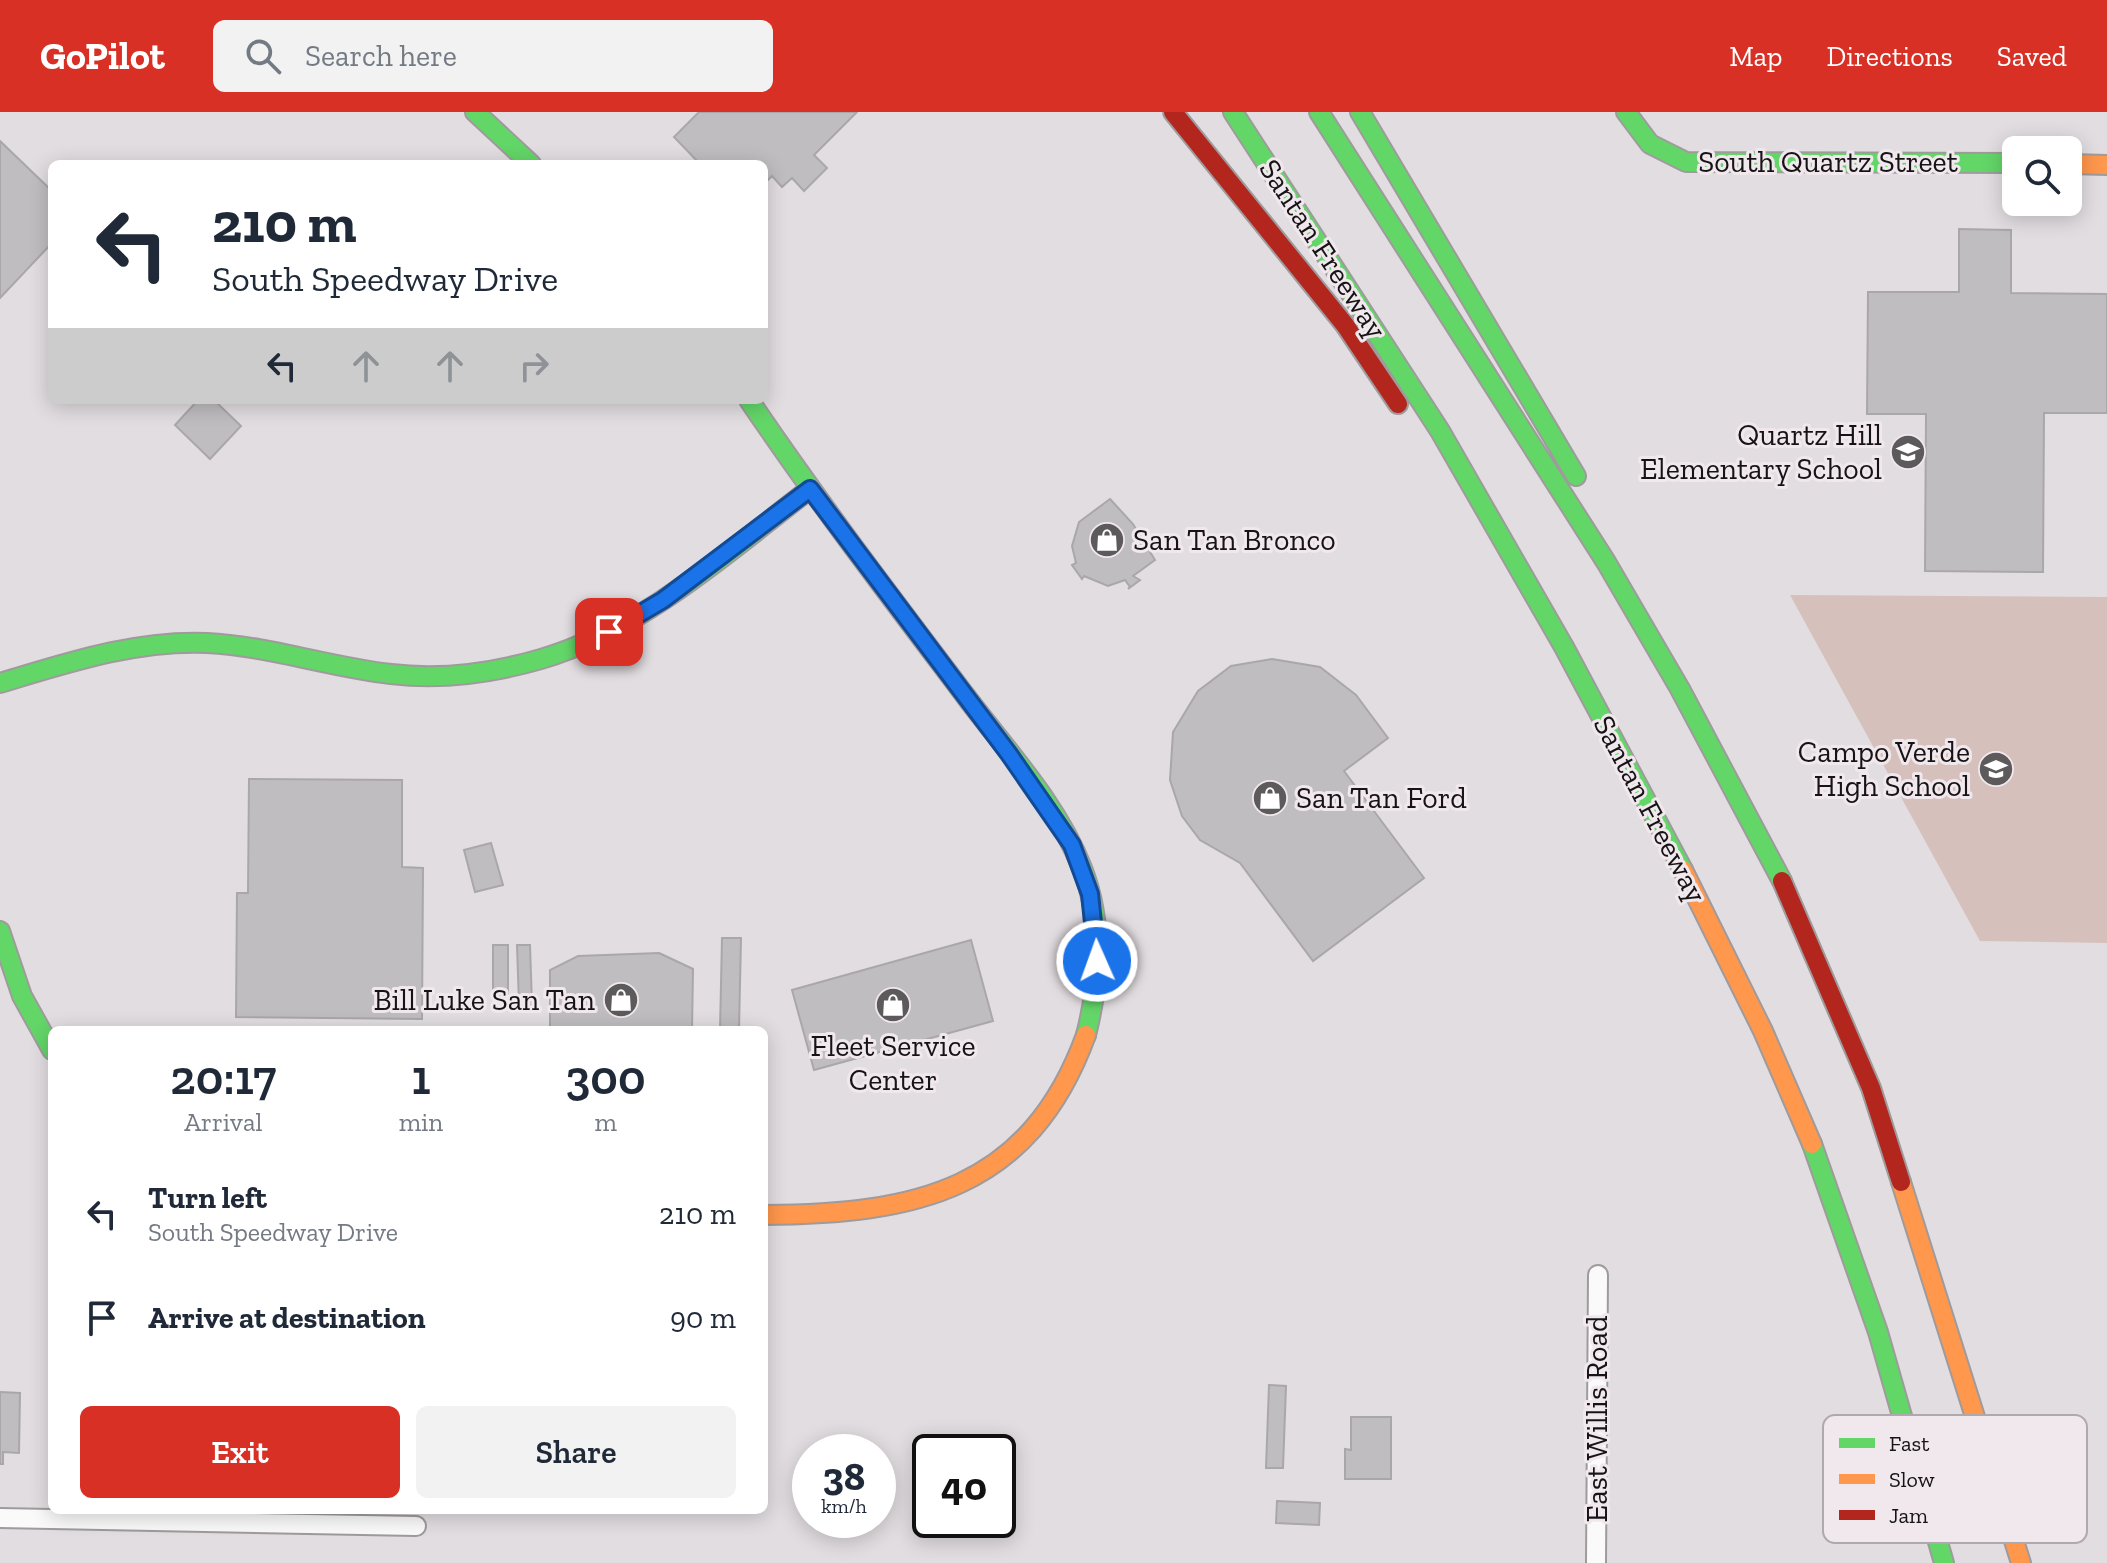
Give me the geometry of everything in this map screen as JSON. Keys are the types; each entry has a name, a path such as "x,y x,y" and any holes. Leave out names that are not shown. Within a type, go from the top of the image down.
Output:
{"main road":[{"path":"475,112 527,160"},
{"path":"1173,112 1345,325 1407,417"},
{"name":"Santan Freeway","path":"1233,112 1406,376 1481,499 1674,854 1795,1104 1853,1257 1903,1415"},
{"path":"1319,112 1606,562 1680,689 1785,887 1871,1088 1974,1415"},
{"path":"1360,112 1575,474 1606,562"},
{"name":"South Quartz Street","path":"1626,112 1646,141 1672,158 1686,162 2002,163"},
{"path":"2082,164 2107,165"},
{"path":"752,404 810,489 1009,754 1072,845 1090,894 1097,961 1093,1004 1076,1063 1038,1123 994,1164 947,1191 906,1206 854,1215 768,1215"},
{"path":"1424,443 1481,499"},
{"path":"0,683 120,649 167,644 236,645 395,674 455,674 518,665 572,648 638,616 810,489"},
{"path":"0,931 22,996 48,1043"},
{"name":"Santan Freeway","path":"1939,1543 1944,1563"},
{"path":"2015,1543 2021,1563"}],"street":[{"name":"East Willis Road","path":"1596,1563 1598,1275"},
{"path":"0,1518 416,1526"}],"shaded area":[{"name":"Campo Verde High School","path":"1790,595 2107,597 2107,943 1980,941"}],"building":[{"path":"699,112 857,112 814,155 827,168 804,191 792,178 782,187 772,176 768,180 768,160 696,160 674,137"},
{"path":"0,141 48,187 48,247 0,298"},
{"path":"1959,229 2011,230 2011,293 2107,294 2107,413 2044,413 2043,572 1925,571 1926,414 1867,414 1868,292 1959,292"},
{"path":"194,404 218,404 241,426 210,459 175,425"},
{"name":"San Tan Bronco","path":"1110,499 1133,524 1155,560 1133,576 1140,580 1128,589 1130,587 1125,580 1108,586 1084,576 1082,579 1072,565 1076,563 1072,546 1079,522"},
{"name":"San Tan Ford","path":"1272,659 1320,667 1356,695 1388,738 1344,771 1424,878 1313,961 1240,863 1200,840 1182,816 1170,780 1173,732 1198,691 1231,666"},
{"path":"249,779 402,780 402,867 423,868 422,1019 236,1017 237,893 248,893"},
{"path":"491,843 503,885 475,892 464,850"},
{"path":"722,938 741,938 739,1026 720,1026"},
{"name":"Fleet Service Center","path":"971,940 993,1021 814,1070 792,990"},
{"path":"493,945 508,945 508,995 493,995"},
{"path":"517,945 530,945 532,1005 519,1005"},
{"name":"Bill Luke San Tan","path":"659,953 693,969 692,1026 550,1026 550,970 578,956"},
{"path":"1269,1385 1286,1386 1283,1468 1266,1468"},
{"path":"0,1392 20,1393 19,1453 3,1452 3,1464 0,1464"},
{"path":"1351,1417 1391,1417 1391,1479 1345,1479 1345,1449 1351,1450"},
{"path":"1277,1501 1320,1503 1319,1525 1276,1523"}],"traffic: fast":[{"path":"475,112 527,160"},
{"path":"1233,112 1440,431 1564,647 1683,870"},
{"path":"1319,112 1606,562 1680,689 1782,881"},
{"path":"1360,112 1576,476"},
{"path":"1626,112 1650,144 1686,162 2002,163"},
{"path":"752,404 856,550 1030,779 1072,845 1089,888 1096,930 1096,972 1086,1035"},
{"path":"0,683 102,654 180,643 253,648 368,671 410,676 467,674 523,664 579,645 650,608 715,563 810,489"},
{"path":"0,931 22,996 48,1043"},
{"path":"1812,1144 1878,1332 1902,1415"},
{"path":"1938,1543 1944,1563"}],"traffic: slow":[{"path":"2082,164 2107,165"},
{"path":"1683,870 1763,1031 1812,1144"},
{"path":"768,1215 870,1208 917,1199 960,1183 999,1160 1033,1129 1062,1087 1086,1035"},
{"path":"1901,1182 1974,1415"},
{"path":"2015,1543 2021,1563"}],"traffic: jam":[{"path":"1173,112 1345,325 1398,404"},
{"path":"1782,881 1871,1088 1901,1182"}],"place":[{"name":"Quartz Hill Elementary School","path":"1908,452"},
{"name":"San Tan Bronco","path":"1107,540"},
{"name":"Campo Verde High School","path":"1996,769"},
{"name":"San Tan Ford","path":"1270,798"},
{"name":"Bill Luke San Tan","path":"621,1000"},
{"name":"Fleet Service Center","path":"893,1005"}],"route":[{"path":"609,632 663,600 810,489 1009,754 1072,845 1090,894 1096,924 1097,961"}]}
